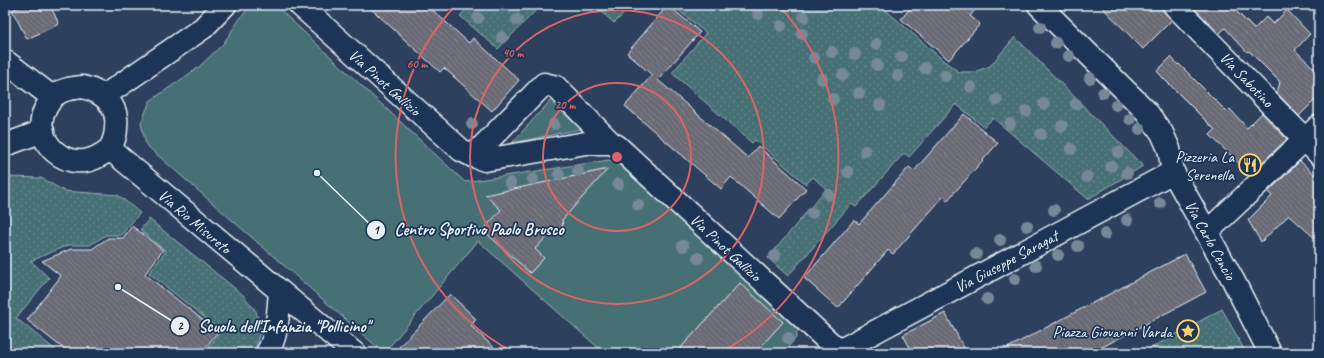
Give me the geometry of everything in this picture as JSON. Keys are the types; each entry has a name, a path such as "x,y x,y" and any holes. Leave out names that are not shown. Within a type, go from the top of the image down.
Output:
{"street":[{"path":"104,96 203,28 225,5"},
{"name":"Via Pinot Gallizio","path":"300,5 461,150 473,156 485,160 586,143 611,143"},
{"name":"Via Carlo Cencio","path":"1039,5 1146,111 1162,134 1169,149 1173,172 1207,232 1270,353"},
{"name":"Via Sabotino","path":"1174,5 1314,140"},
{"path":"5,61 52,97"},
{"name":"Via Pinot Gallizio","path":"473,156 544,84 556,87 611,143 617,146 840,352"},
{"path":"83,87 94,90 104,96 112,105 116,116 117,128 110,149 98,157 87,161 70,160 54,152 42,131 42,120 45,109 52,97 71,88 83,87"},
{"path":"5,145 42,131"},
{"path":"1207,232 1314,140"},
{"name":"Via Rio Misureto","path":"110,149 280,292 342,351"},
{"name":"Via Giuseppe Saragat","path":"840,352 1173,172"},
{"path":"267,353 270,349 277,327 280,292"}],"green space":[{"path":"251,5 275,5 465,182 609,160 620,164 798,327 796,338 783,353 604,353 478,241 384,353 146,145 141,123 150,101 199,67 223,44"},
{"path":"470,5 541,5 498,49 460,16"},
{"path":"594,5 633,5 614,23"},
{"path":"672,5 880,5 944,61 959,72 974,72 990,66 1015,37 1143,166 1088,199 993,118 984,127 956,104 909,157 904,153 856,207 851,204 788,276 768,258 826,189 813,177 806,184 755,140 752,143 672,73 706,33"},
{"path":"550,101 581,129 512,143"},
{"path":"8,177 41,178 64,191 118,195 140,213 121,235 106,235 90,245 68,245 31,261 49,278 16,318 59,353 5,353 5,179"},
{"path":"149,219 243,295 256,311 260,331 255,350 252,353 204,353 221,331 149,273 166,251 140,230"},
{"path":"1222,309 1246,353 1142,353"}],"building":[{"path":"24,5 50,5 59,24 27,39 12,10"},
{"path":"367,5 427,5 469,43 473,38 519,80 492,111 444,68 440,72"},
{"path":"668,5 700,32 658,80 748,158 758,146 806,189 779,219 731,177 721,189 625,106 652,75 627,53"},
{"path":"913,5 979,5 970,16 980,24 949,60 901,19"},
{"path":"1100,5 1162,5 1165,13 1172,20 1143,49"},
{"path":"1191,5 1230,5 1254,29 1266,17 1273,24 1287,10 1310,34 1295,50 1319,73 1319,96 1299,116 1277,93 1280,82 1249,51 1247,52 1225,28 1219,34"},
{"path":"1171,57 1227,112 1230,109 1247,128 1262,113 1287,139 1250,174 1210,135 1215,130 1157,71"},
{"path":"964,114 998,143 947,201 943,197 893,254 888,250 838,308 804,278 854,220 859,224 909,167 914,171"},
{"path":"1300,161 1319,179 1319,242 1289,215 1261,242 1248,220 1272,196 1268,192"},
{"path":"608,169 562,220 563,228 553,230 535,249 544,258 530,273 483,230 501,210 485,195"},
{"path":"132,226 163,250 145,274 218,332 201,353 69,353 27,320 61,276 42,261 71,249 92,249 108,238 123,238"},
{"path":"1185,254 1206,292 1091,353 998,353"},
{"path":"740,283 783,322 755,353 676,353"},
{"path":"450,294 476,319 471,326 500,353 393,353"},
{"path":"945,313 967,353 913,353 903,335"}],"place":[{"name":"Pizzeria La Serenella","path":"1250,165"},
{"name":"Centro Sportivo Paolo Brusco","path":"317,173"},
{"name":"Scuola dell'Infanzia \"Pollicino\"","path":"118,287"},
{"name":"Piazza Giovanni Varda","path":"1188,331"}]}
